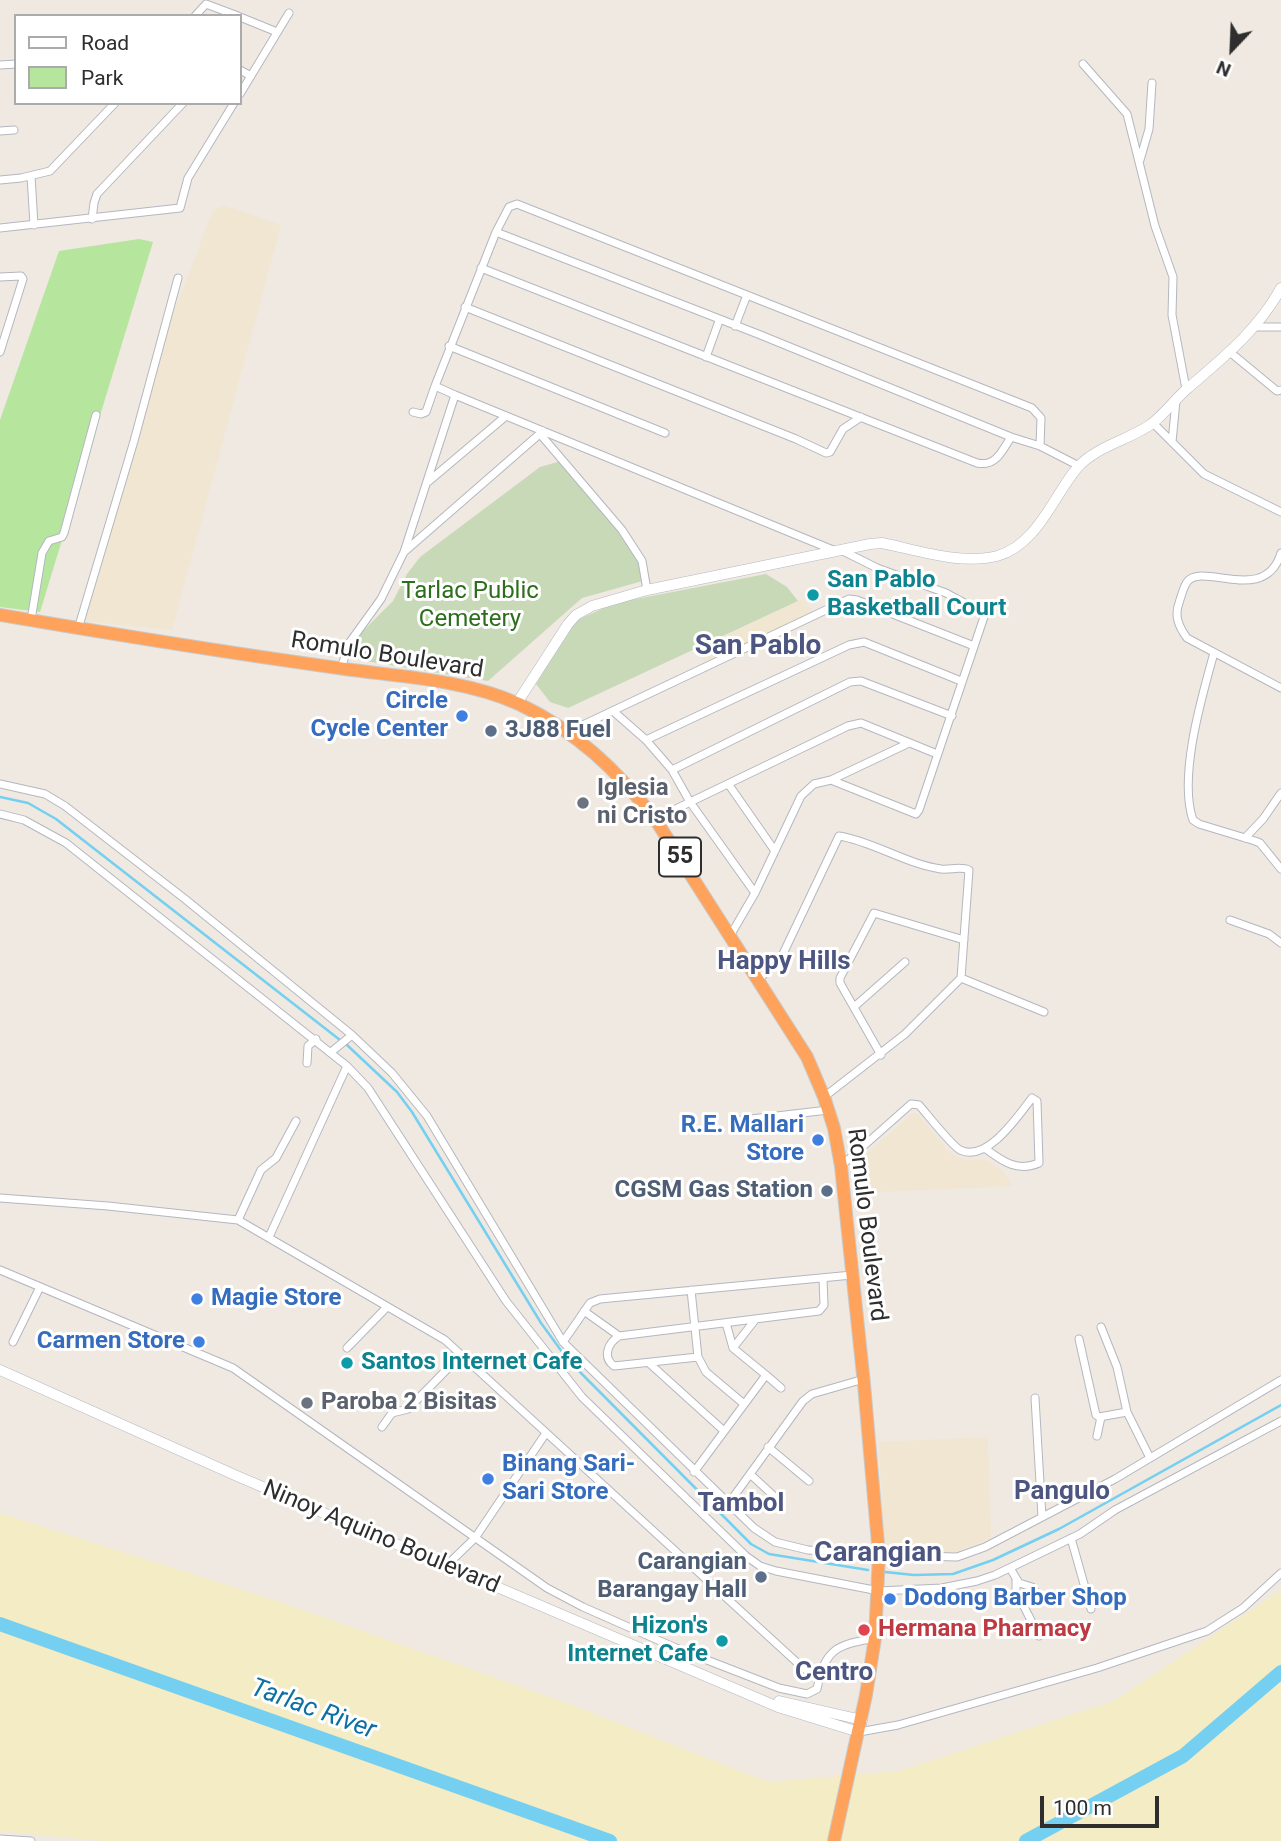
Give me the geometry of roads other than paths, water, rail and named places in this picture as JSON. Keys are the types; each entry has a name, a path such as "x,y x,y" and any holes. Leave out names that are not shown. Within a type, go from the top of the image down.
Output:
{"highway":[{"name":"Romulo Boulevard","path":"0,615 467,688 517,703 568,732 602,757 655,820 807,1057 826,1104 841,1167 879,1555 879,1591 875,1638 859,1731 834,1841"}],"street":[{"path":"197,14 206,4 234,14"},
{"path":"242,91 289,13"},
{"path":"242,17 277,32"},
{"path":"1083,64 1127,114 1155,226 1173,276 1172,315 1186,389"},
{"path":"242,71 251,76"},
{"path":"1140,161 1149,130 1152,83"},
{"path":"0,180 50,171 114,105"},
{"path":"92,219 97,194 181,105"},
{"path":"0,228 180,208 188,178 233,105"},
{"path":"0,131 13,130"},
{"path":"31,176 34,225"},
{"path":"413,412 426,412 449,346 496,232 509,207 517,204 1032,408 1041,418 1040,446"},
{"path":"496,232 639,286 719,321 1011,437 1040,446 1079,466"},
{"path":"481,268 984,465 996,460 1011,437"},
{"path":"0,277 21,276 23,279 0,352"},
{"path":"78,629 178,278"},
{"path":"517,703 545,656 576,615 592,606 648,590 881,543 972,558 997,556 1018,547 1047,514 1079,466 1153,423 1186,389 1231,353 1256,327 1281,288"},
{"path":"735,326 747,295"},
{"path":"465,307 826,453 830,452 843,429 861,417"},
{"path":"706,357 719,321"},
{"path":"1256,327 1281,327"},
{"path":"449,346 665,433"},
{"path":"1231,353 1280,392"},
{"path":"435,386 542,433 867,564 946,593 982,610 985,614 916,814 831,780"},
{"path":"341,668 350,642 381,599 404,552 455,395"},
{"path":"1172,442 1176,400"},
{"path":"31,620 42,553 49,541 62,537 64,533 96,415"},
{"path":"428,482 506,416"},
{"path":"1153,423 1204,474 1281,512"},
{"path":"404,552 542,433"},
{"path":"542,433 622,530 642,561 648,590"},
{"path":"1281,553 1279,561 1263,576 1245,582 1194,577 1187,582 1176,611 1179,627 1187,638 1281,688"},
{"path":"568,732 849,599 974,646"},
{"path":"646,740 849,645 864,642 961,681"},
{"path":"1214,653 1198,714 1189,776 1189,809 1193,820 1199,824 1261,843 1281,869"},
{"path":"672,770 850,682 861,681 951,716"},
{"path":"613,711 646,740 672,770 691,802 755,893"},
{"path":"655,820 848,726 861,723 937,754"},
{"path":"730,936 755,893 801,796 814,784 831,780 909,743"},
{"path":"0,784 45,794 65,806 352,1034 392,1073 427,1116 563,1342 694,1472 754,1528 775,1542 808,1550 957,1557 985,1548 1042,1517 1150,1458 1281,1380"},
{"path":"729,785 775,851"},
{"path":"1245,838 1263,820 1281,793"},
{"path":"0,814 24,820 66,843 347,1066 368,1087 506,1301 582,1396 746,1556 761,1566 809,1579 879,1591 943,1588 977,1581 1072,1538 1115,1510 1281,1421"},
{"path":"734,1121 826,1104 905,1034 961,978 969,870 964,867 944,869 921,864 839,836 781,958 759,979"},
{"path":"881,1055 840,978 874,913 964,940"},
{"path":"1230,920 1269,934 1281,943"},
{"path":"854,1007 905,962"},
{"path":"961,978 1044,1012"},
{"path":"331,1052 352,1034"},
{"path":"307,1063 308,1046 316,1039"},
{"path":"269,1237 347,1066"},
{"path":"841,1167 911,1104 915,1103 960,1149 972,1152 986,1150 1032,1098 1037,1101 1039,1163 1025,1167 1015,1166 1004,1163 986,1150"},
{"path":"238,1220 261,1170 276,1158 296,1121"},
{"path":"0,1198 238,1220 269,1237 445,1340 803,1668 818,1676"},
{"path":"0,1269 233,1368 547,1588 676,1648 797,1693 813,1692 817,1689 818,1676 837,1647 844,1643 875,1638"},
{"path":"563,1342 590,1303 600,1299 852,1275"},
{"path":"698,1357 614,1366 607,1356 609,1346 619,1336 819,1311 824,1305 823,1278"},
{"path":"13,1342 40,1287"},
{"path":"691,1290 698,1357 706,1372 744,1404"},
{"path":"347,1348 387,1307"},
{"path":"584,1311 619,1336"},
{"path":"733,1348 755,1320"},
{"path":"726,1323 733,1348 781,1388"},
{"path":"1101,1327 1117,1367 1127,1412 1150,1458"},
{"path":"1079,1339 1096,1415 1101,1417 1127,1412"},
{"path":"382,1427 392,1413 408,1409 461,1355"},
{"path":"649,1363 723,1430"},
{"name":"Ninoy Aquino Boulevard","path":"0,1370 446,1566 764,1700 776,1700 859,1731"},
{"path":"694,1472 766,1375"},
{"path":"729,1503 795,1409 812,1394 863,1379"},
{"path":"1035,1398 1042,1517"},
{"path":"1097,1436 1101,1417"},
{"path":"446,1566 475,1538 546,1433"},
{"path":"768,1447 809,1481"},
{"path":"750,1474 775,1497"},
{"path":"1072,1538 1091,1609"},
{"path":"1010,1568 1021,1584 1034,1589 1038,1595"},
{"path":"859,1731 898,1725 1097,1668 1207,1631 1243,1608 1281,1573"},
{"path":"1016,1578 1016,1591 1039,1636"},
{"path":"0,1839 31,1841"}],"waterway":[{"path":"0,797 28,803 56,819 340,1040"},
{"path":"347,1045 397,1092 412,1112 541,1323 568,1360 751,1544 769,1554 868,1570"},
{"path":"885,1572 914,1575 953,1574 993,1560 1059,1529 1281,1405"},
{"name":"Tarlac River","path":"0,1624 610,1841"},
{"name":"Tarlac River","path":"1026,1841 1183,1756 1281,1672"}],"place":[{"name":"San Pablo Basketball Court","path":"813,595"},
{"name":"Circle Cycle Center","path":"462,716"},
{"name":"3J88 Fuel","path":"491,731"},
{"name":"Iglesia ni Cristo","path":"583,803"},
{"name":"R.E. Mallari Store","path":"818,1140"},
{"name":"CGSM Gas Station","path":"827,1191"},
{"name":"Magie Store","path":"197,1299"},
{"name":"Carmen Store","path":"199,1342"},
{"name":"Santos Internet Cafe","path":"347,1363"},
{"name":"Paroba 2 Bisitas","path":"307,1403"},
{"name":"Binang Sari- Sari Store","path":"488,1479"},
{"name":"Carangian Barangay Hall","path":"761,1577"},
{"name":"Dodong Barber Shop","path":"890,1599"},
{"name":"Hermana Pharmacy","path":"864,1630"},
{"name":"Hizon's Internet Cafe","path":"722,1641"}],"district":[{"name":"San Pablo","path":"758,647"},
{"name":"Happy Hills","path":"784,962"},
{"name":"Pangulo","path":"1062,1492"},
{"name":"Tambol","path":"741,1504"},
{"name":"Carangian","path":"878,1554"},
{"name":"Centro","path":"834,1673"}],"park label":[{"name":"Tarlac Public Cemetery","path":"470,606"}]}
